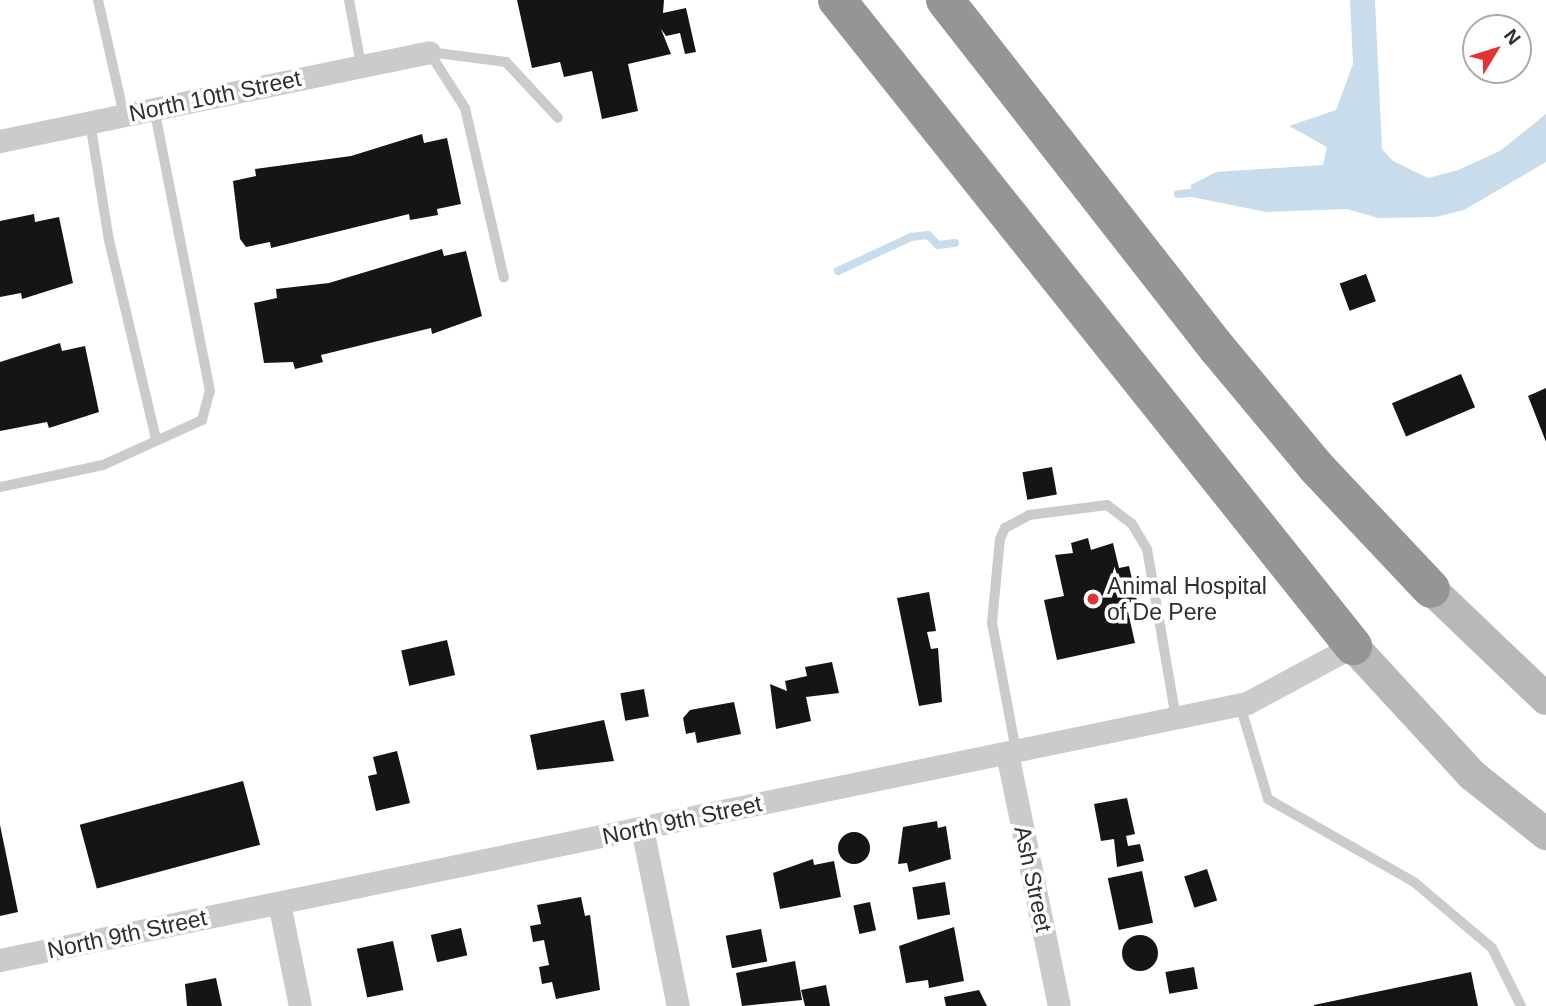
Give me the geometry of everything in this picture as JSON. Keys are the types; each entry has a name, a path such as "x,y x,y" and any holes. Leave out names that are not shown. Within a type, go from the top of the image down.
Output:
{"highway":[{"path":"837,0 1353,646"},
{"path":"945,0 1226,358 1430,589"}],"main road":[{"path":"1430,589 1546,699"},
{"path":"1353,646 1472,775 1546,834"}],"street":[{"name":"North 10th Street","path":"0,141 429,52"},
{"name":"North 9th Street","path":"0,960 1240,705 1353,646"},
{"name":"Ash Street","path":"1012,752 1059,1006"},
{"path":"642,828 678,1006"},
{"path":"279,903 300,1006"}],"lane":[{"path":"98,0 124,115"},
{"path":"349,0 360,65"},
{"path":"429,52 506,62 558,118"},
{"path":"429,52 465,108 504,278"},
{"path":"0,487 103,465 202,420 211,391 154,109"},
{"path":"90,122 109,240 156,439"},
{"path":"1012,752 992,624 1000,539 1005,528 1029,515 1107,505 1132,524 1147,549 1176,718"},
{"path":"1240,705 1268,799 1414,881 1492,948 1521,1006"}],"water":[{"path":"1350,0 1375,0 1382,149 1393,161 1428,178 1458,170 1500,151 1546,114 1546,162 1464,210 1436,217 1378,218 1347,209 1266,212 1192,197 1191,185 1216,172 1323,165 1327,147 1289,126 1336,110 1353,64"}],"building":[{"path":"517,0 664,0 663,13 686,8 696,52 685,54 680,33 666,36 661,29 671,54 628,64 638,111 602,119 592,71 564,77 560,62 532,68"},
{"path":"422,134 424,143 447,138 461,204 437,209 438,215 410,220 409,214 271,248 270,242 246,247 240,239 233,181 256,176 255,169 351,156"},
{"path":"34,214 35,222 59,217 73,283 22,299 21,293 0,297 0,221"},
{"path":"442,249 444,256 466,251 482,316 432,334 431,328 321,355 323,362 295,369 293,362 264,363 254,303 277,298 276,289 329,283"},
{"path":"1366,274 1376,301 1350,311 1340,284"},
{"path":"60,343 62,351 85,346 99,412 49,428 47,422 0,431 0,362"},
{"path":"1461,374 1475,407 1406,436 1392,403"},
{"path":"1546,388 1546,442 1528,396"},
{"path":"1052,467 1057,495 1027,500 1022,472"},
{"name":"Animal Hospital of De Pere","path":"1088,538 1091,550 1113,543 1119,568 1129,566 1137,601 1126,603 1135,643 1057,660 1044,600 1064,596 1055,555 1073,553 1071,543"},
{"path":"929,592 936,631 927,632 931,649 938,648 942,702 919,706 897,598"},
{"path":"447,640 455,675 409,686 401,651"},
{"path":"832,662 839,693 806,697 811,721 776,729 770,684 787,691 785,681 807,676 805,667"},
{"path":"644,689 649,717 625,721 620,693"},
{"path":"734,702 741,734 697,743 695,732 686,734 683,718 690,710"},
{"path":"604,720 614,761 537,770 530,735"},
{"path":"397,751 410,803 376,811 368,776 377,774 373,757"},
{"path":"243,781 260,845 97,888 80,825"},
{"path":"1127,798 1135,834 1126,836 1128,846 1140,844 1144,861 1117,867 1114,839 1101,841 1094,804"},
{"path":"937,821 938,828 946,826 951,859 909,872 907,863 898,864 903,827"},
{"path":"0,825 18,912 0,916"},
{"path":"854,832 865,837 870,848 865,859 854,864 843,859 838,848 843,837"},
{"path":"813,859 814,865 834,861 841,897 780,909 773,873"},
{"path":"1207,869 1217,900 1194,908 1184,876"},
{"path":"1142,871 1153,923 1119,930 1108,878"},
{"path":"945,882 950,915 918,920 912,887"},
{"path":"581,897 585,916 590,915 600,990 556,999 552,982 542,984 539,967 549,965 544,940 533,942 530,926 541,924 537,905"},
{"path":"870,902 876,930 859,934 853,906"},
{"path":"954,927 964,981 929,988 928,980 906,983 899,946"},
{"path":"461,928 467,955 437,962 431,935"},
{"path":"761,929 767,961 732,968 726,936"},
{"path":"1140,935 1152,941 1158,953 1152,965 1140,971 1128,965 1122,953 1128,941"},
{"path":"393,941 403,990 367,998 357,949"},
{"path":"795,961 802,1000 742,1006 736,973"},
{"path":"1194,967 1198,989 1169,994 1165,972"},
{"path":"1471,972 1478,1006 1314,1006 1314,1005"},
{"path":"216,978 222,1006 187,1006 185,984"},
{"path":"826,985 830,1006 805,1006 801,990"},
{"path":"979,990 987,1006 946,1006 944,997"}],"waterway":[{"path":"1178,194 1199,192"},
{"path":"838,271 911,237 928,235 938,245 955,243"}],"place":[{"name":"Animal Hospital of De Pere","path":"1093,599"}]}
